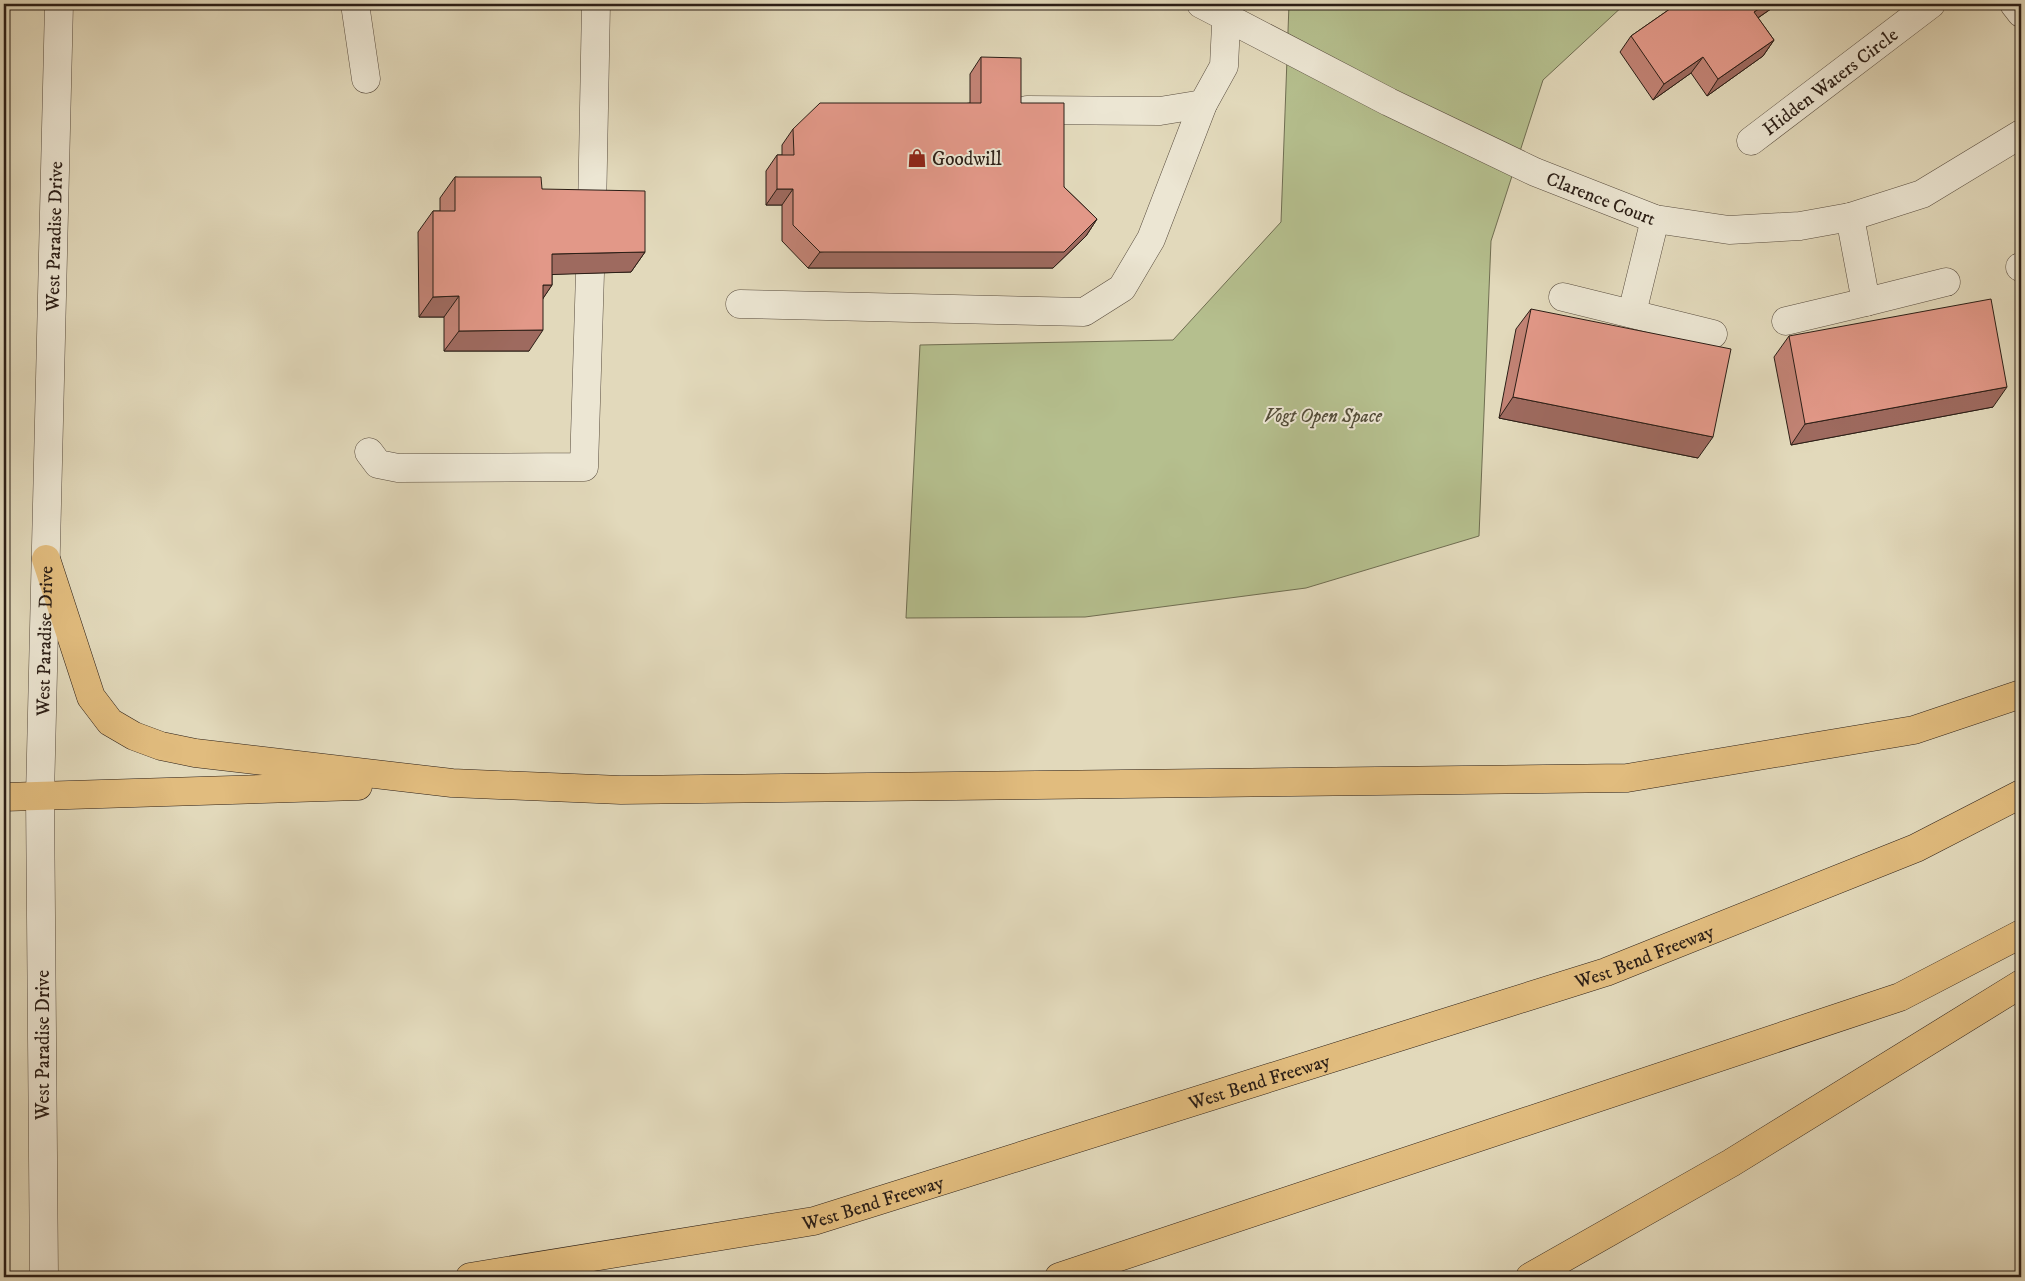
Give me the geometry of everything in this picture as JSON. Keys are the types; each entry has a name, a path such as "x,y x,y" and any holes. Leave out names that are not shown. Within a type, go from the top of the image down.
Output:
{"highway":[{"path":"46,559 91,697 110,722 134,736 161,746 195,753 452,783"},
{"path":"4,797 452,783 621,790 1627,778 1914,730 2021,694"},
{"name":"West Bend Freeway","path":"470,1277 814,1221 1606,972 1916,848 2021,794"},
{"path":"1059,1277 1900,997 2021,934"},
{"path":"1530,1277 1731,1163 2021,984"}],"street":[{"name":"West Paradise Drive","path":"44,1277 40,796 59,4"},
{"path":"355,4 366,79"},
{"path":"592,212 596,4"},
{"name":"Clarence Court","path":"1201,4 1226,10 1388,102 1535,172 1655,219 1729,230 1800,226 1850,217 1922,194 2021,134"},
{"name":"Hidden Waters Circle","path":"1751,141 1931,4"},
{"path":"2014,4 2021,13"},
{"path":"740,304 1084,312 1122,288 1151,239 1203,104 1224,66 1226,10"},
{"path":"1009,109 1160,111 1203,104"},
{"path":"1850,217 1866,302"},
{"path":"1632,313 1655,219"},
{"path":"369,452 378,464 398,468 584,466 590,273"},
{"path":"1786,321 1946,282"},
{"path":"1563,297 1713,334"}],"green space":[{"name":"Vogt Open Space","path":"1289,4 1625,4 1543,80 1491,241 1479,536 1306,588 1085,617 906,618 920,345 1173,340 1281,222"}],"building":[{"path":"1677,4 1766,4 1754,12 1774,40 1718,79 1703,57 1664,84 1631,36"},
{"name":"Goodwill","path":"981,57 1021,58 1021,103 1064,103 1064,187 1097,219 1064,252 820,252 793,225 793,189 777,189 777,155 794,155 793,129 820,103 981,103"},
{"path":"455,177 541,177 542,189 645,191 645,252 552,254 552,285 543,285 543,330 459,331 459,296 433,297 433,211 455,211"},
{"path":"1991,299 2007,387 1805,424 1789,336"},
{"path":"1531,309 1731,349 1713,437 1513,397"}],"place":[{"name":"Goodwill","path":"917,158"}]}
